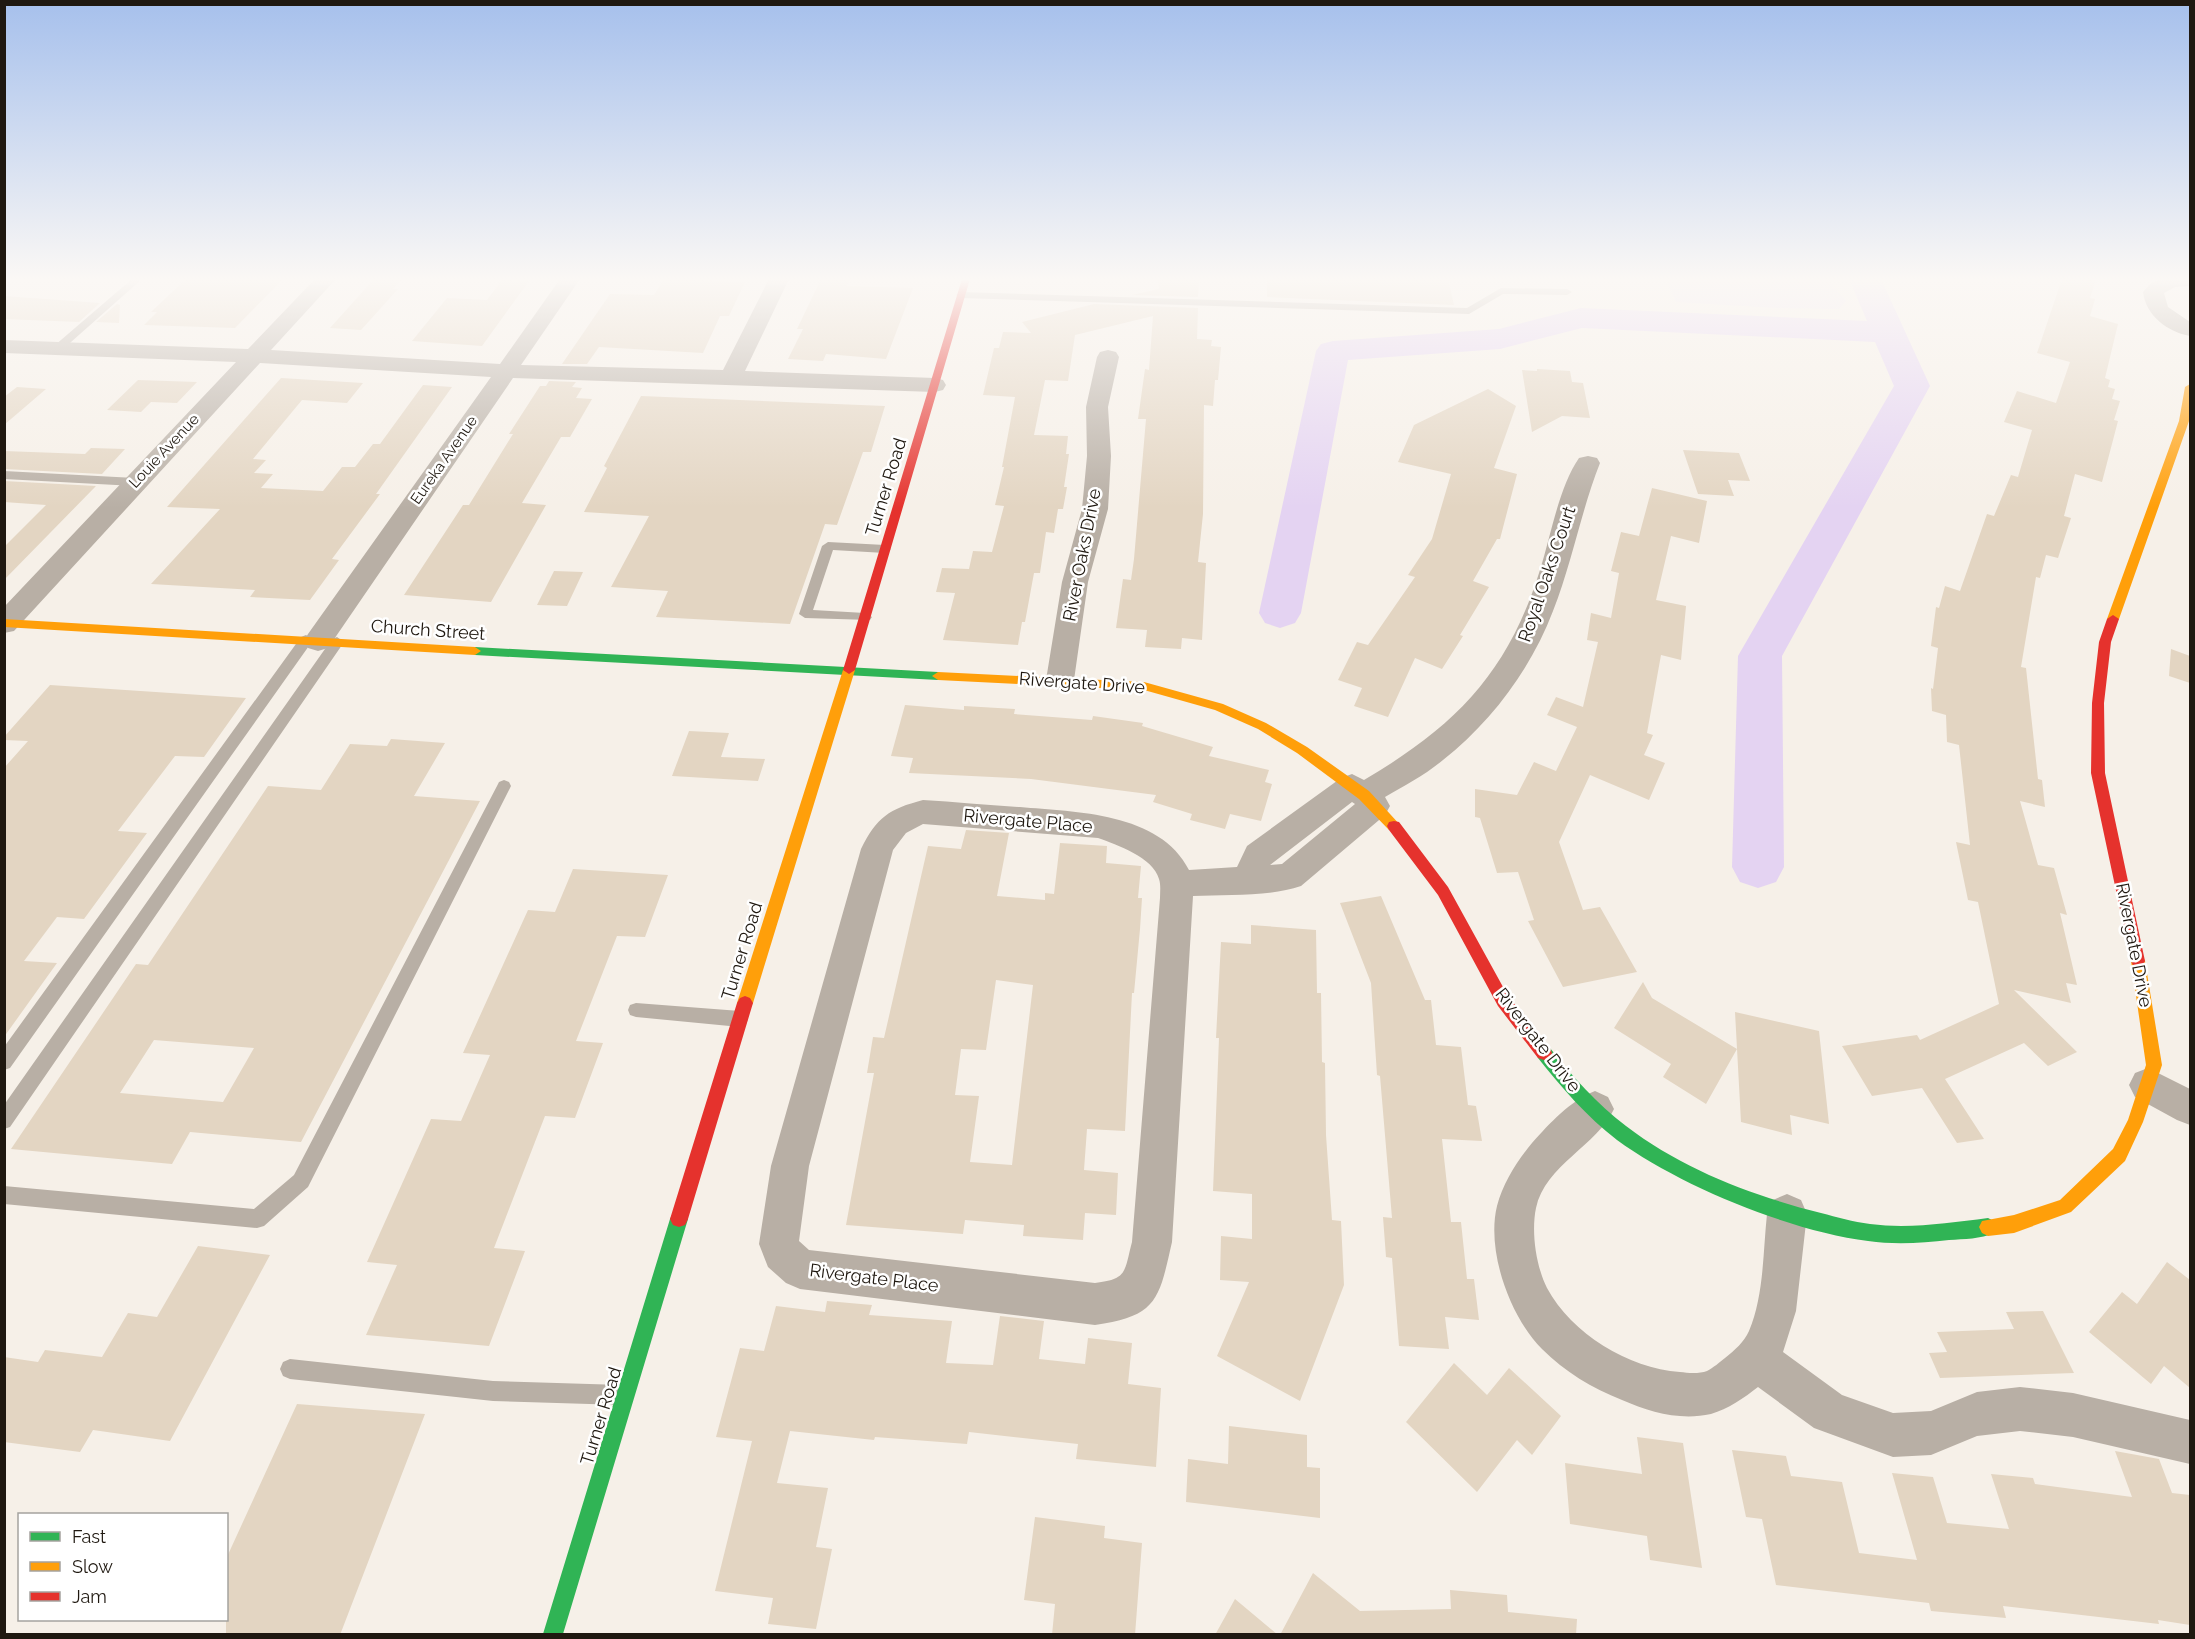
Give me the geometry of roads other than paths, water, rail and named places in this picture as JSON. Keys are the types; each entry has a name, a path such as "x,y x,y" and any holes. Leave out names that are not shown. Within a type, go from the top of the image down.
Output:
{"street":[{"path":"241,355 506,371 935,385"},
{"name":"Eureka Avenue","path":"320,641 517,355"},
{"path":"731,377 742,355"},
{"name":"Turner Road","path":"553,1635 944,355"},
{"name":"Louie Avenue","path":"5,623 254,356"},
{"name":"River Oaks Drive","path":"1059,680 1075,582 1095,509 1099,456 1097,407 1108,357"},
{"name":"Rivergate Drive","path":"849,670 1144,686 1219,707 1262,726 1302,750 1363,796 1402,835 1443,891 1503,1001 1561,1075 1595,1109 1633,1141 1724,1191 1787,1214 1869,1233 1928,1234 2014,1224 2065,1206 2119,1155 2135,1122 2154,1065 2142,980 2098,772 2098,703 2105,642 2184,421 2190,387"},
{"name":"Royal Oaks Court","path":"1363,796 1440,746 1490,697 1512,665 1531,631 1558,555 1576,489 1588,463"},
{"name":"Church Street","path":"5,623 590,658 849,670"},
{"path":"1178,884 1289,877 1363,796"},
{"name":"Rivergate Place","path":"923,813 1099,826 1133,838 1159,854 1175,874 1178,884 1152,1242 1142,1284 1124,1300 1095,1304 800,1269 782,1253 779,1244 790,1166 877,849 888,830 903,818 923,813"},
{"path":"2148,1084 2190,1108"},
{"name":"Rivergate Drive","path":"1595,1109 1534,1168 1518,1201 1515,1239 1522,1280 1541,1316 1569,1347 1620,1380 1678,1396 1713,1392 1756,1359 1774,1322 1787,1214"},
{"path":"1756,1359 1829,1413 1893,1435 1931,1433 1977,1414 2020,1409 2073,1415 2190,1442"}],"lane":[{"path":"4,475 135,482"},
{"path":"865,617 805,614 828,546 885,549"},
{"path":"4,1062 320,641"},
{"path":"4,1121 320,641"},
{"path":"4,1195 257,1219 301,1181 504,786"},
{"path":"636,1010 740,1019"},
{"path":"290,1369 493,1391 626,1395"}],"waterway":[{"path":"1280,613 1332,355"},
{"path":"1758,867 1760,656 1912,386 1899,355"}]}
